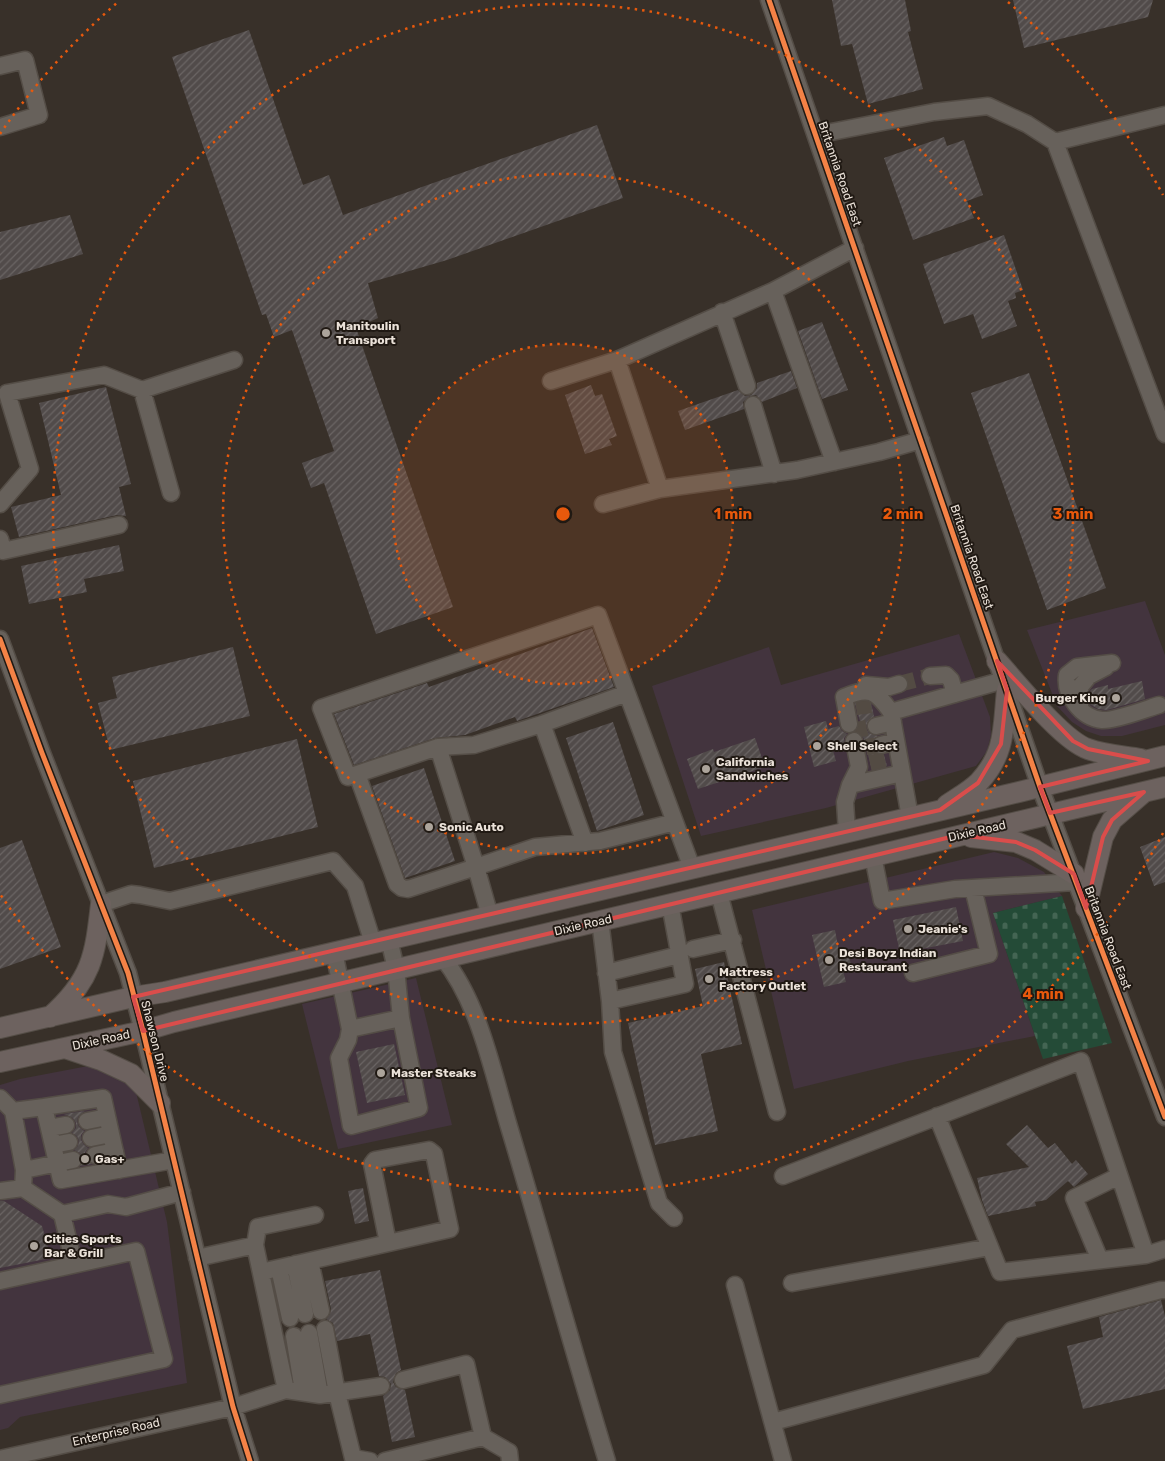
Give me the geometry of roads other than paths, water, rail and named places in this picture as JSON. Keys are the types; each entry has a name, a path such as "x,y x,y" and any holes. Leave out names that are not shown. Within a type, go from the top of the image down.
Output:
{"main road":[{"path":"997,661 1073,741 1088,749 1156,758"},
{"path":"940,810 978,783 993,764 1002,744 1005,685"},
{"path":"0,1028 134,997 165,992 1040,787 1156,758"},
{"name":"Dixie Road","path":"0,1062 143,1032 174,1022 340,982 1165,786"},
{"path":"1086,908 1102,837 1112,820 1144,792"},
{"path":"960,835 1016,842 1035,850 1075,878"},
{"path":"50,1017 78,988 88,971 95,943 100,904"},
{"path":"66,1048 102,1060 131,1074 160,1103"}],"street":[{"name":"Britannia Road East","path":"769,0 1040,787 1165,1117"},
{"path":"0,66 25,60 39,115 0,127"},
{"path":"816,135 934,112 988,106 1027,124 1055,142 1165,434"},
{"path":"1055,142 1165,115"},
{"path":"552,381 617,360 773,291 855,248"},
{"path":"773,291 834,462"},
{"path":"722,312 747,386"},
{"path":"0,504 30,469 3,392 104,375 142,390 234,360"},
{"path":"617,360 660,489"},
{"path":"142,390 172,493"},
{"path":"753,405 774,474"},
{"path":"604,504 660,489 774,474 834,462 921,440"},
{"path":"0,539 4,551 119,525"},
{"path":"627,693 542,724 474,745 438,748 348,777 321,708 598,615 675,822 692,868"},
{"name":"Shawson Drive","path":"0,639 128,973 233,1406 250,1461"},
{"path":"1112,663 1077,667 1067,675 1066,683 1073,703 1091,717 1102,720 1160,705"},
{"path":"930,676 946,675 951,680 955,694"},
{"path":"876,726 854,687 874,684 889,687 899,684"},
{"path":"868,709 1005,685"},
{"path":"847,832 845,802 850,785 874,752 868,709"},
{"path":"542,724 585,843"},
{"path":"438,748 490,916"},
{"path":"874,752 902,773 910,817"},
{"path":"850,785 902,773"},
{"path":"357,774 397,884 402,888 408,889 535,847 600,841 675,822"},
{"path":"873,856 882,901 955,889 1075,878"},
{"path":"100,904 130,894 140,894 170,901 333,861 355,886 396,969 401,1018 420,1108 351,1126 338,1058 348,1040 350,1029 334,952"},
{"path":"913,974 989,954 974,888"},
{"path":"719,892 777,1112"},
{"path":"610,1001 685,984 686,952 670,904"},
{"path":"600,920 610,1001 613,1052 659,1203 674,1218"},
{"path":"606,973 733,940"},
{"path":"443,958 454,972 474,1013 548,1256 607,1461"},
{"path":"350,1029 401,1018"},
{"path":"783,1176 1081,1062 1146,1255"},
{"path":"0,1098 13,1111 24,1170 23,1188"},
{"path":"13,1111 102,1098 119,1170"},
{"path":"44,1107 61,1180 174,1160"},
{"path":"938,1116 1000,1272 1146,1255 1165,1249"},
{"path":"87,1121 107,1117"},
{"path":"49,1128 66,1125"},
{"path":"91,1138 111,1134"},
{"path":"53,1145 69,1142"},
{"path":"261,1272 450,1229 434,1154 429,1150 376,1160 372,1164 388,1243"},
{"path":"95,1155 115,1151"},
{"path":"24,1170 73,1160"},
{"path":"1100,1260 1074,1198 1119,1176"},
{"path":"0,1191 23,1188 62,1214 74,1264"},
{"path":"62,1214 108,1204 126,1207 182,1192"},
{"path":"314,1215 258,1227 255,1245 286,1390 320,1395 381,1386"},
{"path":"197,1258 255,1245"},
{"path":"792,1283 990,1246"},
{"path":"0,1281 136,1251 164,1359 0,1395"},
{"path":"279,1268 306,1314 302,1263"},
{"path":"735,1285 783,1461"},
{"path":"773,1422 984,1365 1012,1330 1165,1290"},
{"path":"303,1391 309,1333"},
{"path":"309,1333 337,1393 354,1458 370,1461"},
{"path":"309,1333 320,1395"},
{"path":"403,1380 466,1364 483,1437"},
{"name":"Enterprise Road","path":"0,1459 233,1406 286,1390"},
{"path":"384,1461 483,1437 508,1452 510,1461"}],"tunnel":[{"path":"899,684 930,676"},
{"path":"856,707 871,705"},
{"path":"851,731 876,726"},
{"path":"866,747 881,745"},
{"path":"870,763 885,760"}],"place":[{"name":"Manitoulin Transport","path":"326,333"},
{"name":"Burger King","path":"1116,698"},
{"name":"Shell Select","path":"817,746"},
{"name":"California Sandwiches","path":"706,769"},
{"name":"Sonic Auto","path":"429,827"},
{"name":"Jeanie's","path":"908,929"},
{"name":"Desi Boyz Indian Restaurant","path":"829,960"},
{"name":"Mattress Factory Outlet","path":"709,979"},
{"name":"Master Steaks","path":"381,1073"},
{"name":"Gas+","path":"85,1159"},
{"name":"Cities Sports Bar & Grill","path":"34,1246"}]}
